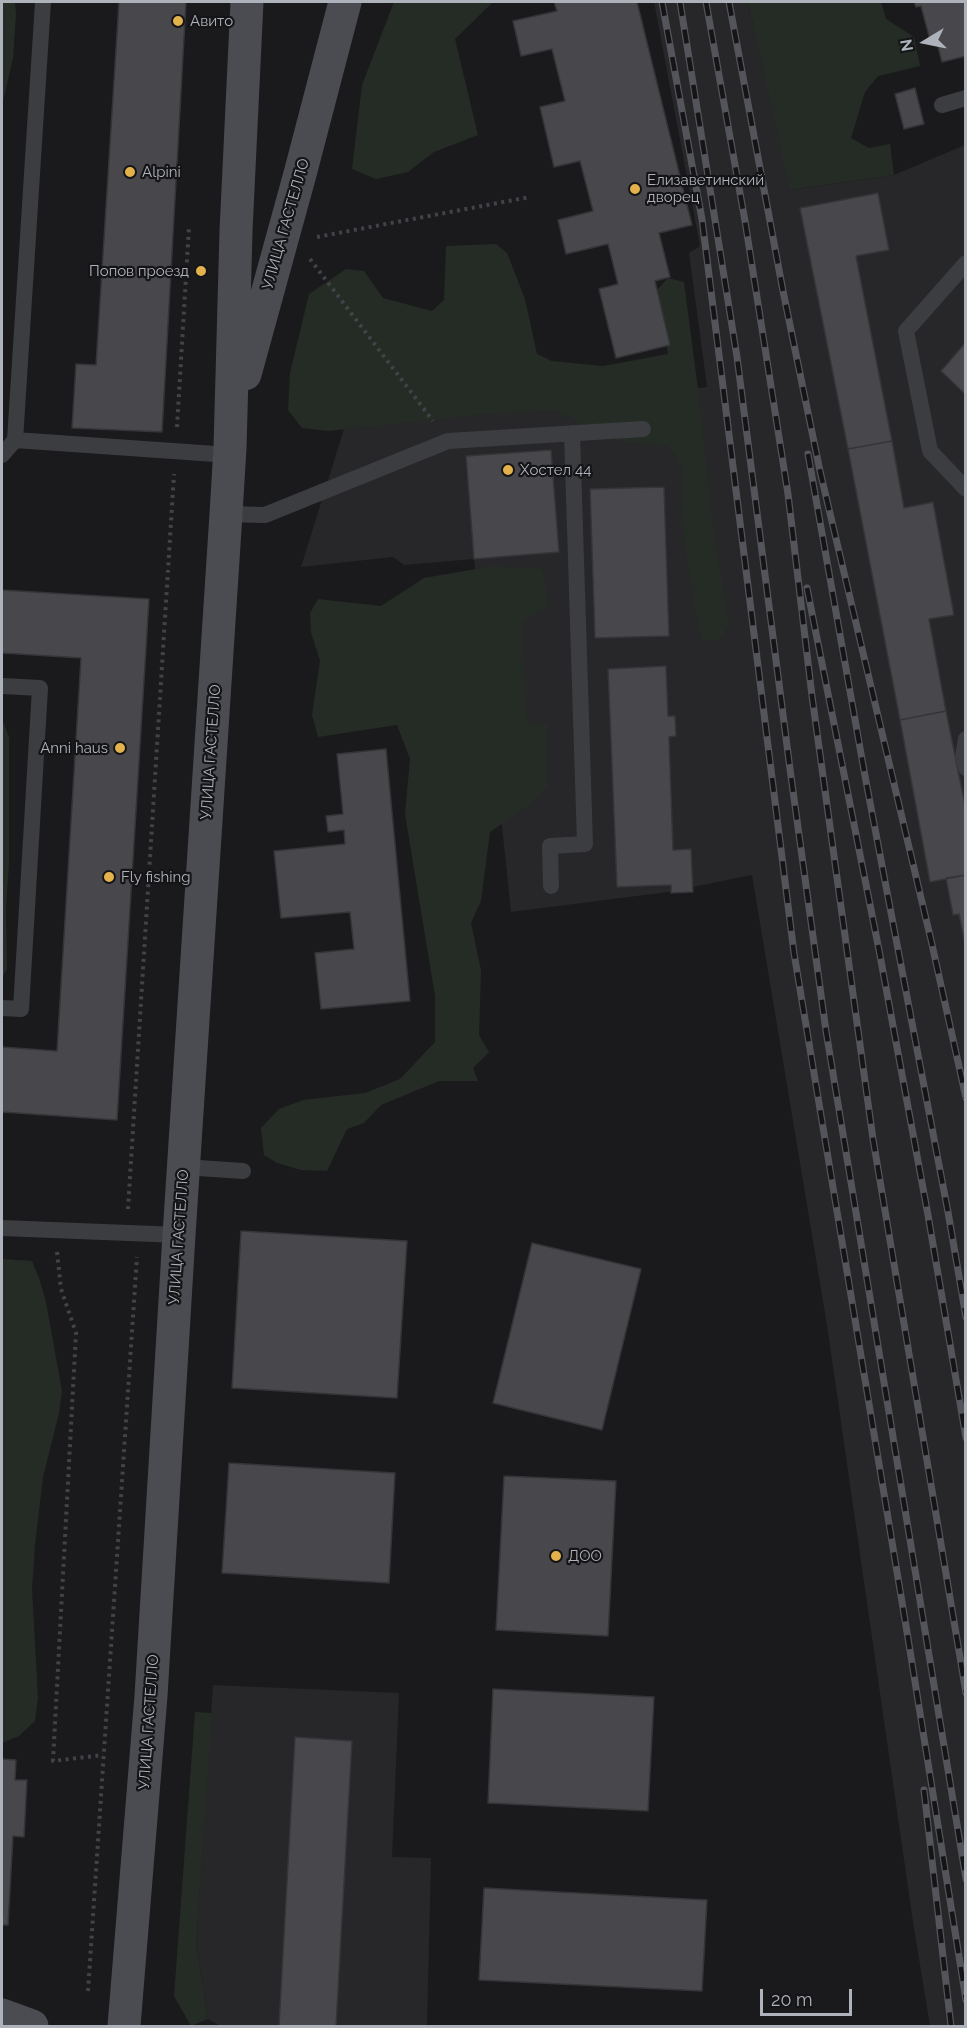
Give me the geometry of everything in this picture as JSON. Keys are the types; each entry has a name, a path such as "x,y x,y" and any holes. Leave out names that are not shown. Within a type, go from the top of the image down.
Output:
{"street":[{"name":"УЛИЦА ГАСТЕЛЛО","path":"124,2026 151,1696 230,451 236,231 247,2"},
{"name":"УЛИЦА ГАСТЕЛЛО","path":"230,451 249,354 300,174 345,2"},
{"path":"2,2014 32,2026"}],"lane":[{"path":"2,455 15,440 43,2"},
{"path":"942,105 966,99"},
{"path":"966,263 906,331 930,451 966,489"},
{"path":"226,514 265,515 448,441 643,429"},
{"path":"551,886 550,846 585,844 572,434"},
{"path":"15,440 175,451 230,451"},
{"path":"2,686 40,688 21,1009 2,1008"},
{"path":"966,739 963,757 966,768"},
{"path":"183,1167 243,1171"},
{"path":"2,1228 179,1235"}],"path":[{"path":"317,237 530,197"},
{"path":"88,1991 137,1256 128,1216 189,227"},
{"path":"310,259 448,441"},
{"path":"55,1231 62,1289 76,1333 53,1761 103,1755"}],"shaded area":[{"path":"2,2 15,2 16,15 13,58 2,106"},
{"path":"394,2 493,2 455,39 478,135 434,152 408,172 376,179 352,169 362,85"},
{"path":"654,2 748,2 791,190 894,175 965,145 965,2026 930,2026 827,1325 752,875 668,892 511,912 474,559 404,565 393,557 301,567 344,429 707,387 689,253 700,246"},
{"path":"748,2 881,2 886,19 914,37 920,66 878,76 865,92 851,138 869,148 890,144 894,175 790,190"},
{"path":"496,244 507,253 525,299 537,354 552,361 603,366 668,354 658,289 668,278 684,282 712,519 729,626 720,639 704,642 698,627 681,509 682,474 678,457 667,446 618,441 555,410 475,415 329,431 302,428 288,410 290,373 309,294 346,269 364,271 383,298 432,311 444,300 446,246"},
{"path":"493,566 543,569 548,608 522,622 526,714 530,724 547,723 547,786 531,804 490,832 481,901 471,923 481,970 479,1035 489,1052 473,1068 478,1081 439,1081 381,1105 364,1123 347,1129 327,1171 301,1170 277,1163 264,1155 261,1128 279,1109 303,1100 365,1093 400,1079 435,1042 435,996 405,814 410,759 397,725 318,737 312,715 320,661 311,632 310,613 318,599 381,606 424,578"},
{"path":"2,719 9,737 9,864 6,907 7,969 2,978"},
{"path":"2,1259 32,1261 46,1302 62,1391 59,1413 43,1477 35,1545 32,1589 38,1698 35,1721 19,1736 2,1743"},
{"path":"213,1685 399,1693 392,1857 431,1858 427,2026 220,2026 208,2019 196,1944"},
{"path":"195,1712 212,1713 196,1944 208,2019 191,2026 174,1996"}],"building":[{"path":"119,2 186,2 162,432 72,428 76,364 96,365"},
{"name":"Елизаветинский дворец","path":"554,2 637,2 692,225 659,233 670,277 655,281 670,345 616,358 599,289 618,284 608,244 566,254 558,220 593,211 580,161 554,167 540,107 565,101 552,49 521,56 513,21 557,11"},
{"path":"914,2 966,2 966,56 942,62 936,39 930,40 921,6 916,7"},
{"path":"915,88 924,124 904,129 895,94"},
{"path":"878,193 889,250 856,256 892,441 848,449 800,208"},
{"path":"966,342 966,395 941,371"},
{"path":"892,441 904,508 933,502 954,615 929,619 946,711 900,720 848,449"},
{"path":"551,450 559,552 474,559 466,456"},
{"path":"664,487 669,636 595,638 590,489"},
{"path":"2,590 149,599 117,1120 2,1112 2,1047 57,1051 81,658 2,653"},
{"path":"666,666 668,716 675,716 676,736 669,737 673,850 691,849 693,892 671,893 671,885 617,887 608,669"},
{"path":"946,711 966,810 966,875 930,882 900,720"},
{"path":"386,749 410,1001 321,1009 315,953 354,949 350,912 281,918 274,851 345,844 344,830 328,832 326,816 343,814 337,754"},
{"path":"966,875 966,949 959,914 953,915 946,878"},
{"path":"241,1231 407,1241 397,1398 232,1388"},
{"path":"532,1243 641,1269 602,1430 493,1403"},
{"path":"229,1463 395,1473 389,1583 222,1573"},
{"name":"ДОО","path":"504,1476 616,1481 608,1636 496,1630"},
{"path":"493,1689 654,1697 648,1811 488,1803"},
{"path":"295,1737 352,1741 336,2026 279,2026"},
{"path":"2,1759 16,1760 15,1780 27,1780 24,1837 13,1836 8,1925 2,1925"},
{"path":"484,1888 707,1900 702,1991 479,1980"}],"railway":[{"path":"662,2 702,219 794,953 966,2000"},
{"path":"680,2 737,357 826,1031 966,1879"},
{"path":"706,2 745,221 788,494 812,696 873,1139 966,1693"},
{"path":"729,2 783,291 820,471 966,1098"},
{"path":"808,454 865,776 966,1317"},
{"path":"807,588 879,950 966,1438"},
{"path":"924,1790 951,2026"}],"place":[{"name":"Авито","path":"178,21"},
{"name":"Alpini","path":"130,172"},
{"name":"Елизаветинский дворец","path":"635,189"},
{"name":"Попов проезд","path":"201,271"},
{"name":"Хостел 44","path":"508,470"},
{"name":"Anni haus","path":"120,748"},
{"name":"Fly fishing","path":"109,877"},
{"name":"ДОО","path":"556,1556"}]}
